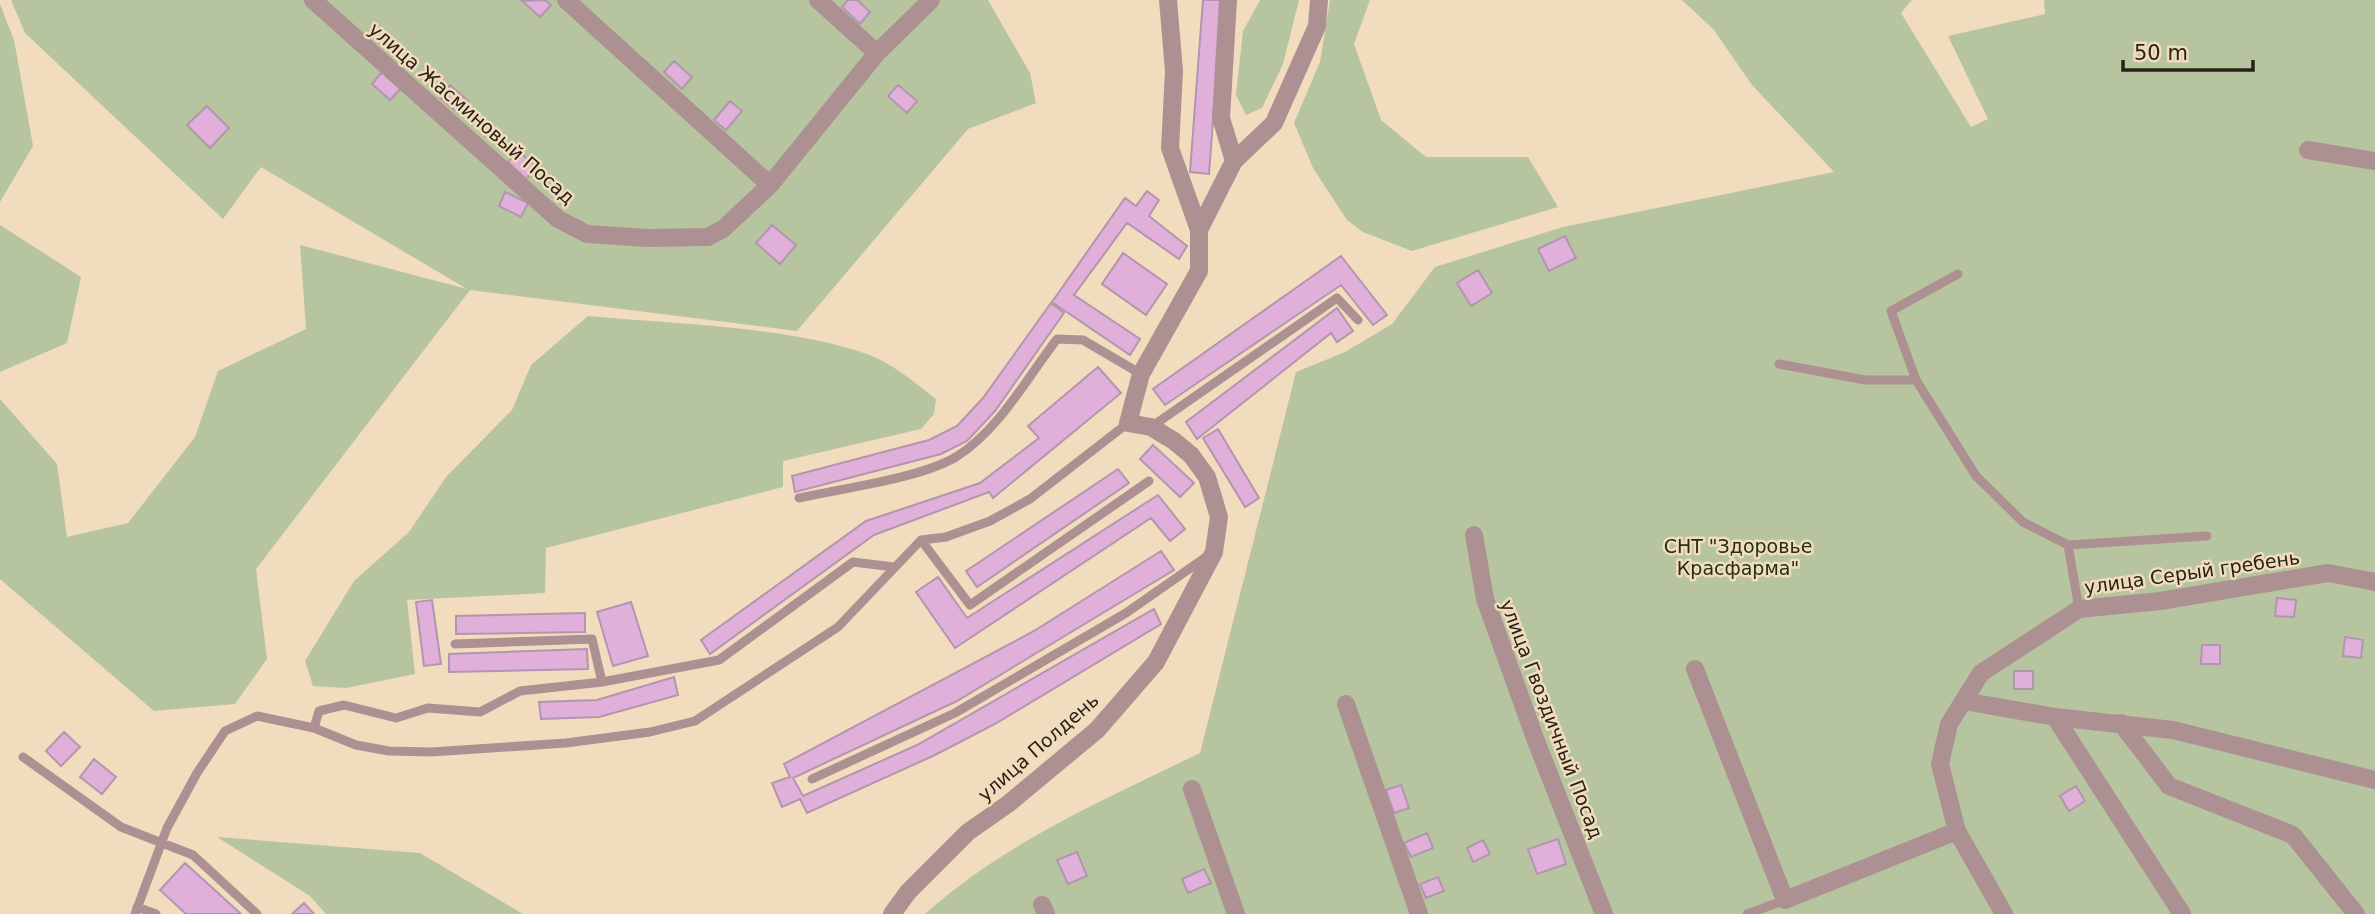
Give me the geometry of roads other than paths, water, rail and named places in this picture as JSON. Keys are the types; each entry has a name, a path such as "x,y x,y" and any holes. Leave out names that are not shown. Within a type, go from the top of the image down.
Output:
{"street":[{"name":"улица Жасминовый Посад","path":"313,0 558,219 587,234 647,238 708,237 723,229 770,185 877,53 930,0"},
{"path":"566,0 770,185"},
{"path":"818,0 877,53"},
{"path":"1128,422 1141,374 1199,271 1199,230 1170,148 1174,71 1168,0"},
{"path":"1228,0 1221,118 1234,161"},
{"path":"1199,230 1234,161 1273,123 1317,26 1320,0"},
{"path":"2308,150 2375,161"},
{"name":"улица Полдень","path":"892,914 908,892 968,832 1008,804 1097,730 1156,663 1214,552 1219,517 1207,477 1191,455 1151,427 1128,422"},
{"name":"улица Гвоздичный Посад","path":"1474,535 1485,599 1536,741 1604,914"},
{"name":"улица Серый гребень","path":"2004,914 1957,831 1940,764 1949,724 1981,673 2078,609 2160,601 2328,573 2375,582"},
{"path":"1695,670 1785,900 1957,831"},
{"path":"1964,701 2055,718 2173,730 2375,780"},
{"path":"1346,704 1419,914"},
{"path":"2055,718 2182,914"},
{"path":"2121,723 2169,786 2292,835 2356,914"},
{"path":"1192,789 1236,914"}],"lane":[{"path":"1958,274 1891,311 1916,380 1976,476 2023,522 2068,545 2207,536"},
{"path":"1151,427 1337,298 1358,320"},
{"path":"799,498 922,470 956,457 990,428 1057,338 1083,340 1141,374"},
{"path":"1779,364 1865,380 1916,380"},
{"path":"156,914 136,911 159,845 197,773 225,731 257,716 314,728 356,745 389,751 431,752 566,743 650,732 695,721 838,627 922,540 946,537 990,521 1030,499 1128,422"},
{"path":"922,540 970,605 1149,481"},
{"path":"2068,545 2078,609"},
{"path":"812,779 989,694 1126,613 1214,552"},
{"path":"314,728 318,711 344,705 396,718 428,708 480,712 520,691 602,682 719,660 853,562 894,567"},
{"path":"455,644 592,639 602,682"},
{"path":"23,757 121,827 159,845 193,855 257,914"},
{"path":"1747,914 1785,900"}],"park label":[{"name":"СНТ \"Здоровье Красфарма\"","path":"1738,557"}]}
